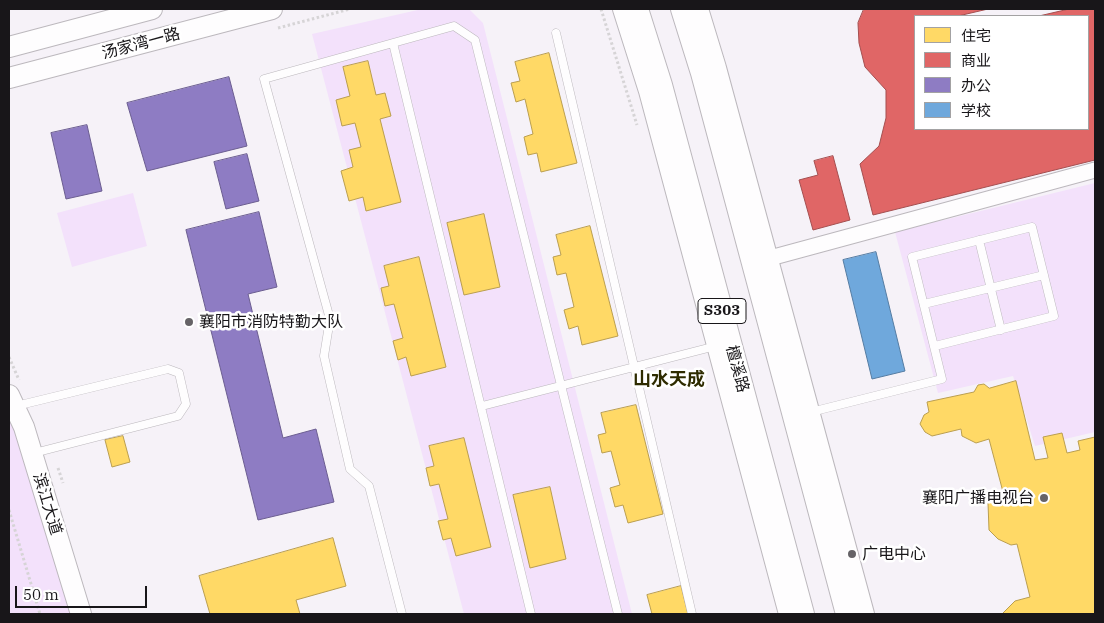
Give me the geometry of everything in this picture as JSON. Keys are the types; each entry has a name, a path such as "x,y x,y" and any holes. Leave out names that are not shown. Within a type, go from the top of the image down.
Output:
{"main road":[{"name":"檀溪路","path":"637,9 661,85 723,344 803,614"},
{"name":"S303","path":"682,9 760,261 847,614"}],"street":[{"name":"汤家湾一路","path":"9,47 152,9"},
{"name":"汤家湾一路","path":"9,78 272,9"},
{"path":"623,9 723,344 789,614"},
{"path":"698,9 760,261 809,412 864,614"},
{"path":"760,261 1095,170"},
{"name":"滨江大道","path":"12,401 32,453 81,614"}],"lane":[{"path":"402,614 369,486 350,469 324,356 330,319 264,78 454,26 475,40 618,614"},
{"path":"556,33 692,614"},
{"path":"393,43 532,614"},
{"path":"809,412 942,379 912,257 1032,227 1054,316 935,346"},
{"path":"979,240 1001,330"},
{"path":"924,304 1044,275"},
{"path":"482,406 723,344"},
{"path":"12,401 168,369 179,373 186,404 178,416 32,453"}],"path":[{"path":"9,510 40,614"}],"shaded area":[{"path":"422,9 469,9 483,23 632,614 464,614 312,34"},
{"path":"1095,183 1095,432 1035,446 1013,376 938,393 895,232"},
{"path":"133,193 147,246 72,267 57,213"},
{"path":"9,391 81,614 9,614"}],"building: 住宅":[{"path":"549,53 577,163 541,172 537,153 528,155 524,137 533,134 525,99 516,102 511,83 520,81 515,62"},
{"path":"368,61 376,95 385,93 391,116 380,119 401,202 366,211 363,197 349,201 341,171 353,167 349,150 361,147 355,123 342,126 336,100 350,96 343,67"},
{"path":"484,214 500,287 464,295 447,223"},
{"path":"590,226 618,336 582,345 578,326 569,329 564,310 574,307 566,273 557,275 553,257 561,255 556,235"},
{"path":"419,257 446,367 411,376 406,357 398,360 393,341 403,338 394,304 385,306 381,288 389,286 384,266"},
{"name":"襄阳广播电视台","path":"1016,381 1035,460 1048,458 1043,437 1062,433 1067,453 1080,450 1078,441 1095,437 1095,614 1002,614 1015,601 1030,597 1017,544 1011,545 998,539 989,530 988,503 996,494 1003,492 989,439 976,443 962,436 961,429 932,436 925,432 920,424 924,415 929,412 927,402 974,392 978,385 984,384 989,388"},
{"path":"636,405 663,514 628,523 623,505 615,507 610,488 620,485 611,451 602,453 598,435 606,433 601,413"},
{"path":"123,436 130,462 112,467 105,440"},
{"path":"464,438 491,547 456,556 451,538 443,540 438,521 448,519 439,484 430,486 426,468 434,466 429,446"},
{"path":"550,487 566,559 530,568 513,495"},
{"path":"333,538 346,586 296,600 300,614 210,614 199,576"},
{"path":"681,586 688,614 652,614 647,595"}],"building: 商业":[{"path":"864,9 988,9 962,15 914,15 914,130 1089,130 1089,15 1043,15 1069,9 1095,9 1095,160 873,215 860,164 879,146 886,118 886,90 865,67 859,43 858,23"},
{"path":"833,156 850,220 813,230 799,180 818,175 814,161"}],"building: 办公":[{"path":"229,77 247,146 147,171 127,103"},
{"path":"87,125 102,191 66,199 51,133"},
{"path":"247,154 259,201 226,209 214,162"},
{"path":"259,212 277,287 248,294 283,438 316,429 334,502 258,520 186,230"}],"building: 学校":[{"path":"876,252 905,371 872,379 843,260"}],"place":[{"name":"襄阳市消防特勤大队","path":"189,322"},
{"name":"襄阳广播电视台","path":"1044,498"},
{"name":"广电中心","path":"852,554"}],"district":[{"name":"山水天成","path":"669,380"}]}
